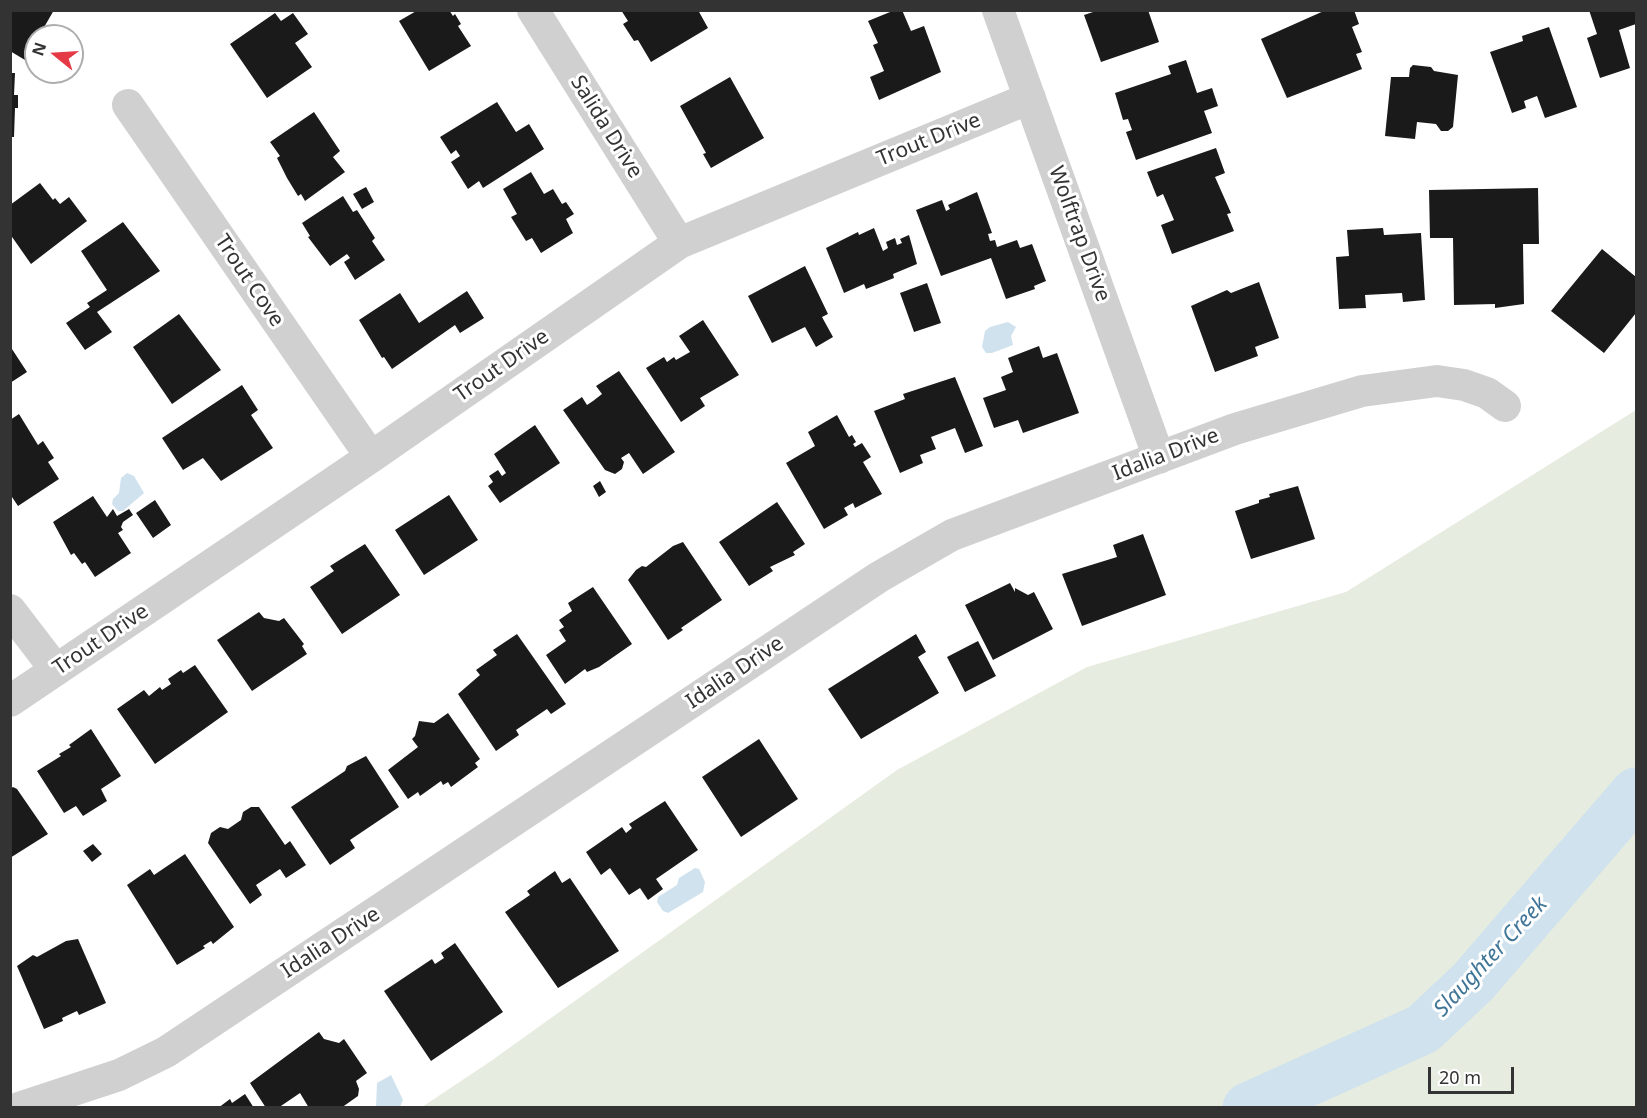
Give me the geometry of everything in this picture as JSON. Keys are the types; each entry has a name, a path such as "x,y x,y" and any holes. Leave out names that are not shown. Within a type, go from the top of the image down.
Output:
{"street":[{"name":"Salida Drive","path":"533,10 679,243"},
{"name":"Wolftrap Drive","path":"998,10 1159,458"},
{"name":"Trout Drive","path":"10,701 370,457 679,243 1030,98"},
{"name":"Trout Cove","path":"128,105 370,457"},
{"name":"Idalia Drive","path":"19,1107 119,1074 197,1032 879,577 952,535 1235,429 1305,406 1362,391 1437,381 1464,385 1487,393 1505,406"},
{"path":"10,610 56,670"}],"shaded area":[{"path":"1636,410 1636,1107 422,1107 491,1061 897,770 1087,667 1346,592"}],"water":[{"path":"1008,322 1016,327 1011,336 1013,345 986,353 982,347 985,331 990,327"},
{"path":"127,473 134,476 144,493 123,511 118,511 112,504 113,499 119,493 121,478"},
{"path":"695,868 699,869 705,882 703,892 668,913 663,911 657,902 658,897 677,885 679,878"},
{"path":"391,1075 403,1100 400,1107 376,1107 377,1083"}],"building":[{"path":"10,10 54,10 46,24 24,24 24,59 10,51"},
{"path":"418,10 449,10 453,16 455,14 461,24 458,26 471,46 429,71 399,21"},
{"path":"621,10 698,10 708,28 651,62 638,40 634,41 623,24 628,21"},
{"path":"895,10 902,10 911,31 924,26 941,72 879,100 870,77 884,71 873,45 878,43 868,21"},
{"path":"1089,10 1148,10 1159,42 1101,62 1084,15 1093,12"},
{"path":"1326,10 1354,10 1359,24 1352,27 1362,52 1356,54 1362,69 1287,98 1261,39"},
{"path":"1589,10 1636,10 1636,24 1619,30 1630,68 1600,78 1587,38 1597,34"},
{"path":"275,13 281,21 293,13 308,34 295,43 312,67 267,98 230,44"},
{"path":"1549,27 1577,107 1545,118 1537,96 1524,101 1526,108 1512,113 1490,52 1523,41 1522,36"},
{"path":"1186,60 1197,93 1212,88 1218,106 1204,111 1212,133 1136,160 1126,132 1132,130 1128,119 1123,120 1115,93 1171,74 1168,66"},
{"path":"1413,65 1431,67 1434,71 1458,75 1453,127 1448,131 1441,131 1436,124 1417,122 1415,139 1385,136 1391,77 1409,77 1410,68"},
{"path":"10,73 15,73 14,95 18,95 14,137 10,137"},
{"path":"730,77 764,138 711,168 703,154 706,153 680,106"},
{"path":"497,102 516,132 529,124 544,149 483,188 479,181 468,189 451,162 460,156 456,150 451,154 440,137"},
{"path":"314,112 340,151 333,157 345,172 305,201 301,194 298,196 287,178 277,158 280,156 270,142"},
{"path":"1216,148 1225,173 1215,177 1231,213 1227,214 1234,231 1172,254 1161,225 1174,220 1163,194 1157,197 1147,172"},
{"path":"531,172 544,194 553,189 562,204 566,202 574,214 566,219 573,233 541,253 532,238 526,241 511,217 517,214 503,189"},
{"path":"40,183 53,200 55,198 60,204 69,197 87,221 31,264 10,234 10,205"},
{"path":"366,187 374,202 362,209 353,194"},
{"path":"1538,188 1539,244 1523,244 1524,304 1495,308 1495,304 1454,305 1453,238 1430,238 1429,190"},
{"path":"977,192 992,233 988,234 990,241 995,240 997,247 1017,240 1020,248 1032,244 1046,281 1034,286 1035,289 1006,299 991,258 941,276 916,210 942,200 946,211 950,209 948,205"},
{"path":"343,196 353,212 357,210 375,238 372,241 385,260 355,280 344,262 350,258 347,254 330,266 308,237 310,236 302,223"},
{"path":"123,222 160,271 97,312 112,332 85,350 66,323 90,307 87,303 107,290 81,251"},
{"path":"874,228 883,251 888,248 886,242 895,238 897,245 902,243 900,239 909,235 917,264 893,274 894,278 866,289 864,284 844,293 826,248 858,232 859,235"},
{"path":"1383,228 1384,235 1421,233 1425,300 1403,302 1402,293 1365,295 1366,308 1339,309 1336,257 1349,256 1347,230"},
{"path":"1602,249 1636,277 1636,313 1604,353 1551,311"},
{"path":"805,266 828,314 822,317 833,337 816,347 805,327 772,343 748,296"},
{"path":"1259,282 1279,338 1255,347 1258,356 1215,372 1191,306 1227,290 1231,293"},
{"path":"927,283 941,323 914,332 900,293"},
{"path":"467,291 484,318 460,333 455,325 392,369 384,357 382,358 359,320 400,293 419,323"},
{"path":"179,314 221,370 172,404 133,347"},
{"path":"703,320 739,375 700,398 705,406 681,422 646,368 664,357 667,362 690,352 679,336"},
{"path":"10,346 27,372 10,383"},
{"path":"1039,346 1043,358 1057,353 1079,413 1023,433 1018,420 994,428 983,398 1006,390 1001,377 1013,372 1008,358"},
{"path":"619,371 675,452 643,474 629,453 621,458 624,462 622,469 615,474 605,470 563,410 582,397 587,405 593,401 602,394 596,386"},
{"path":"955,377 983,446 965,453 955,428 931,437 936,449 920,455 923,463 900,473 874,411 905,399 903,394"},
{"path":"242,385 258,410 251,415 273,448 221,481 203,458 183,470 162,438"},
{"path":"19,414 38,445 43,441 54,458 48,462 59,479 18,506 10,494 10,420"},
{"path":"837,415 849,437 852,435 856,442 853,444 855,447 862,443 871,457 863,462 882,494 855,508 853,503 844,508 848,515 824,529 786,463 815,446 808,432"},
{"path":"535,425 560,463 500,503 488,486 493,482 489,476 498,470 502,476 506,473 494,454"},
{"path":"600,481 606,492 599,497 593,486"},
{"path":"1298,486 1315,539 1251,559 1235,511 1259,503 1259,500 1270,497 1269,494"},
{"path":"449,495 478,540 424,575 395,530"},
{"path":"93,496 107,517 113,509 117,516 129,509 133,515 123,522 121,527 123,530 118,533 131,553 95,577 85,562 82,564 74,553 71,555 53,522"},
{"path":"155,500 171,525 153,538 136,513"},
{"path":"777,502 805,544 793,552 795,555 770,567 773,571 749,586 719,542"},
{"path":"1143,534 1166,595 1082,626 1062,574 1117,557 1113,545"},
{"path":"683,542 722,600 681,628 683,630 668,640 628,580 636,570 642,566 646,567 673,546"},
{"path":"365,544 400,595 342,634 310,587 334,571 330,566"},
{"path":"1010,583 1015,592 1015,588 1028,595 1034,592 1053,629 993,660 965,605"},
{"path":"593,587 632,644 599,667 587,672 585,669 565,684 546,655 566,641 559,630 564,627 559,620 572,611 568,603"},
{"path":"259,612 264,618 279,621 284,618 304,644 302,646 307,654 252,691 217,640"},
{"path":"517,634 566,704 551,714 547,709 516,730 519,735 496,751 458,694 480,675 476,670 497,655 493,650"},
{"path":"916,634 926,652 918,657 939,693 861,739 828,689"},
{"path":"978,641 996,676 965,692 947,657"},
{"path":"195,665 228,712 155,764 117,709 144,690 149,696 160,687 162,690 171,684 168,679 181,670 183,673"},
{"path":"448,713 480,759 475,763 478,767 451,787 448,782 443,785 441,781 420,796 418,792 408,799 388,770 418,747 412,739 419,721 434,723"},
{"path":"91,729 121,776 101,789 107,801 83,816 76,806 64,813 37,771 61,756 59,754 71,747 69,745"},
{"path":"759,739 798,799 741,837 702,777"},
{"path":"366,756 399,807 350,840 355,848 330,865 291,807 345,771 347,766"},
{"path":"13,787 17,789 48,834 10,858 10,789"},
{"path":"665,801 698,850 656,879 663,889 648,900 640,888 629,895 610,868 601,875 586,852 622,827 626,833 632,828 629,824"},
{"path":"251,807 259,807 285,845 290,841 306,865 286,878 280,869 256,885 262,895 250,904 208,843 211,833 220,827 228,829 241,820 243,812"},
{"path":"93,844 102,854 92,862 83,851"},
{"path":"185,854 234,927 213,944 211,941 203,946 205,948 177,965 127,885 150,869 154,875"},
{"path":"555,871 562,883 570,878 619,951 558,988 505,912 530,895 527,891"},
{"path":"78,939 106,1003 79,1015 77,1011 62,1018 63,1021 44,1029 17,966 33,955 37,957 66,941"},
{"path":"455,943 503,1012 431,1061 384,991 432,959 435,964 444,958 441,953"},
{"path":"319,1032 324,1039 339,1043 344,1039 367,1073 356,1081 359,1089 358,1096 341,1108 309,1108 300,1093 278,1108 266,1108 250,1083"},
{"path":"245,1094 254,1108 218,1108 230,1099 232,1103"}],"waterway":[{"name":"Slaughter Creek","path":"1248,1108 1423,1029 1473,982 1636,793"}]}
